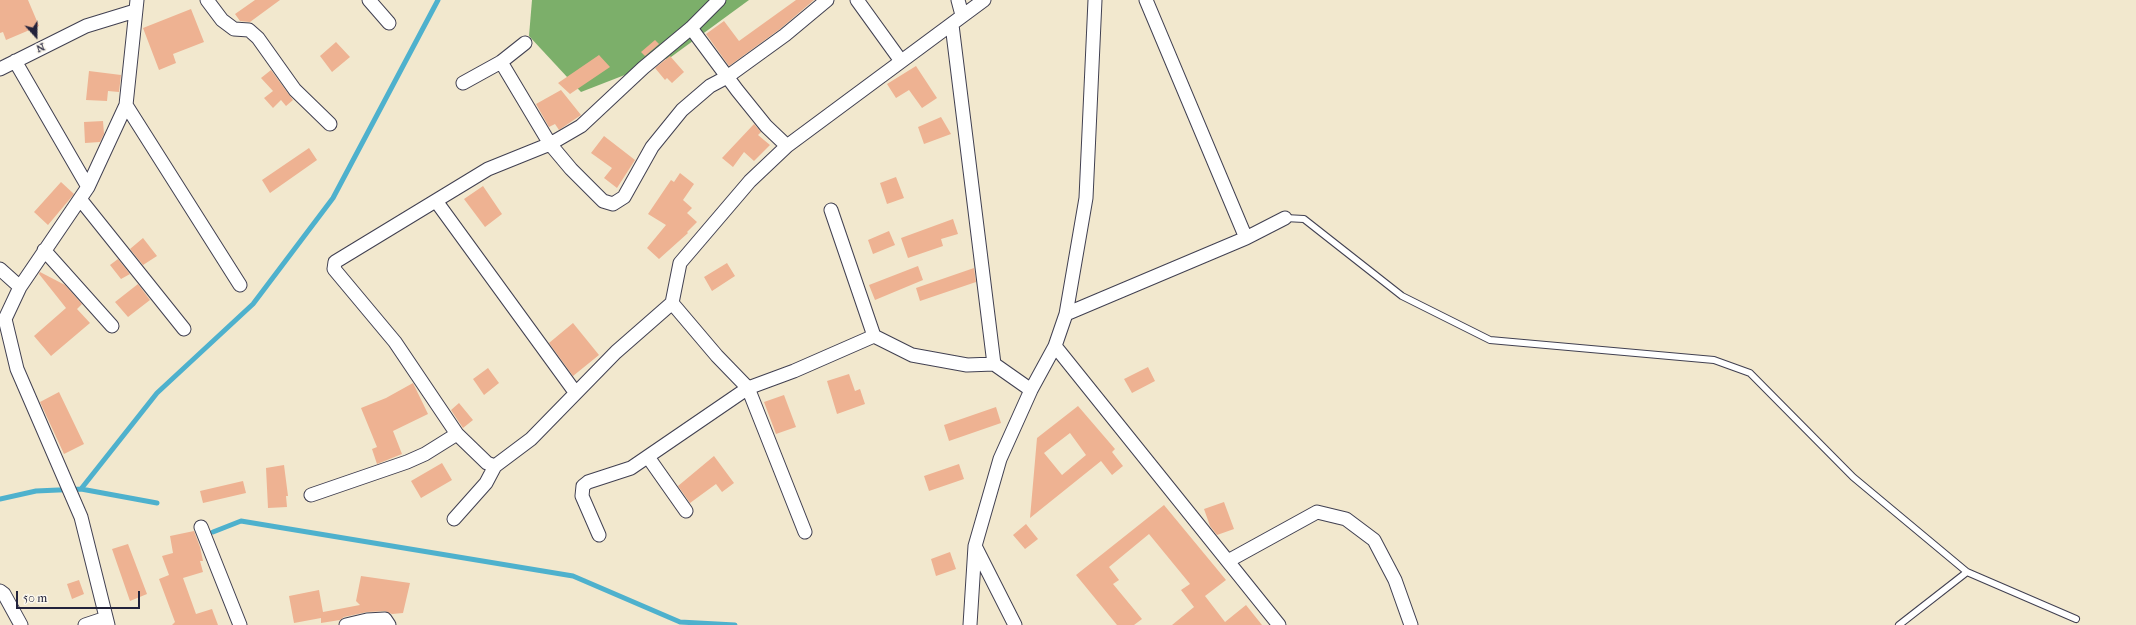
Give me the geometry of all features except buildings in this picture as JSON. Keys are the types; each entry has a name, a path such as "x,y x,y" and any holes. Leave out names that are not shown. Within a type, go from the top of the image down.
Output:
{"street":[{"path":"207,0 222,20 234,29 249,30 258,38 295,90 330,124"},
{"path":"369,0 389,23"},
{"path":"495,466 487,463 457,434 395,342 334,269 335,262 488,169 550,144 581,126 643,68 691,28 719,0"},
{"path":"501,62 550,144 571,169 603,201 612,204 624,197 652,147 682,110 710,86 727,77 785,35 827,0"},
{"path":"857,0 901,61"},
{"path":"958,0 962,15"},
{"path":"454,520 486,483 495,466 531,439 575,392 616,352 672,303 680,263 750,181 787,146 984,0"},
{"path":"970,625 975,546 1000,459 1031,390 1055,346 1066,314 1086,198 1096,0"},
{"path":"1146,0 1246,238"},
{"path":"0,69 86,26 136,5 132,62 126,105 88,187 20,287 5,318 17,370 81,517 107,621 85,625"},
{"path":"952,25 994,364"},
{"path":"691,28 766,126 787,146"},
{"path":"463,83 501,62 525,43"},
{"path":"15,61 88,187"},
{"path":"126,105 240,285"},
{"path":"80,199 184,328"},
{"path":"436,201 575,392"},
{"path":"831,210 874,336 912,355 967,365 994,364 1031,390"},
{"path":"1066,314 1246,238 1285,218"},
{"path":"44,250 112,326"},
{"path":"0,268 20,287"},
{"path":"672,303 717,356 748,388 805,532"},
{"path":"599,535 582,496 583,486 588,482 631,468 748,388 794,371 874,336"},
{"path":"1055,346 1280,625"},
{"path":"311,495 407,462 425,454 457,434"},
{"path":"648,457 686,511"},
{"path":"1228,561 1317,512 1346,519 1374,540 1395,580 1411,625"},
{"path":"201,527 240,625"},
{"path":"975,546 1015,625"},
{"path":"0,591 4,594 22,625"},
{"path":"346,625 367,620 385,619 388,625"}],"lane":[{"path":"1285,218 1304,219 1402,296 1490,340 1714,360 1750,373 1853,477 1967,572 2076,618"},
{"path":"1899,625 1967,572"}],"green space":[{"path":"532,0 749,0 671,57 581,92 529,36"}],"waterway":[{"path":"0,499 36,491 81,489 157,393 253,304 333,198 438,0"},
{"path":"81,489 157,503"},
{"path":"213,532 241,521 573,576 680,622 735,625"}]}
